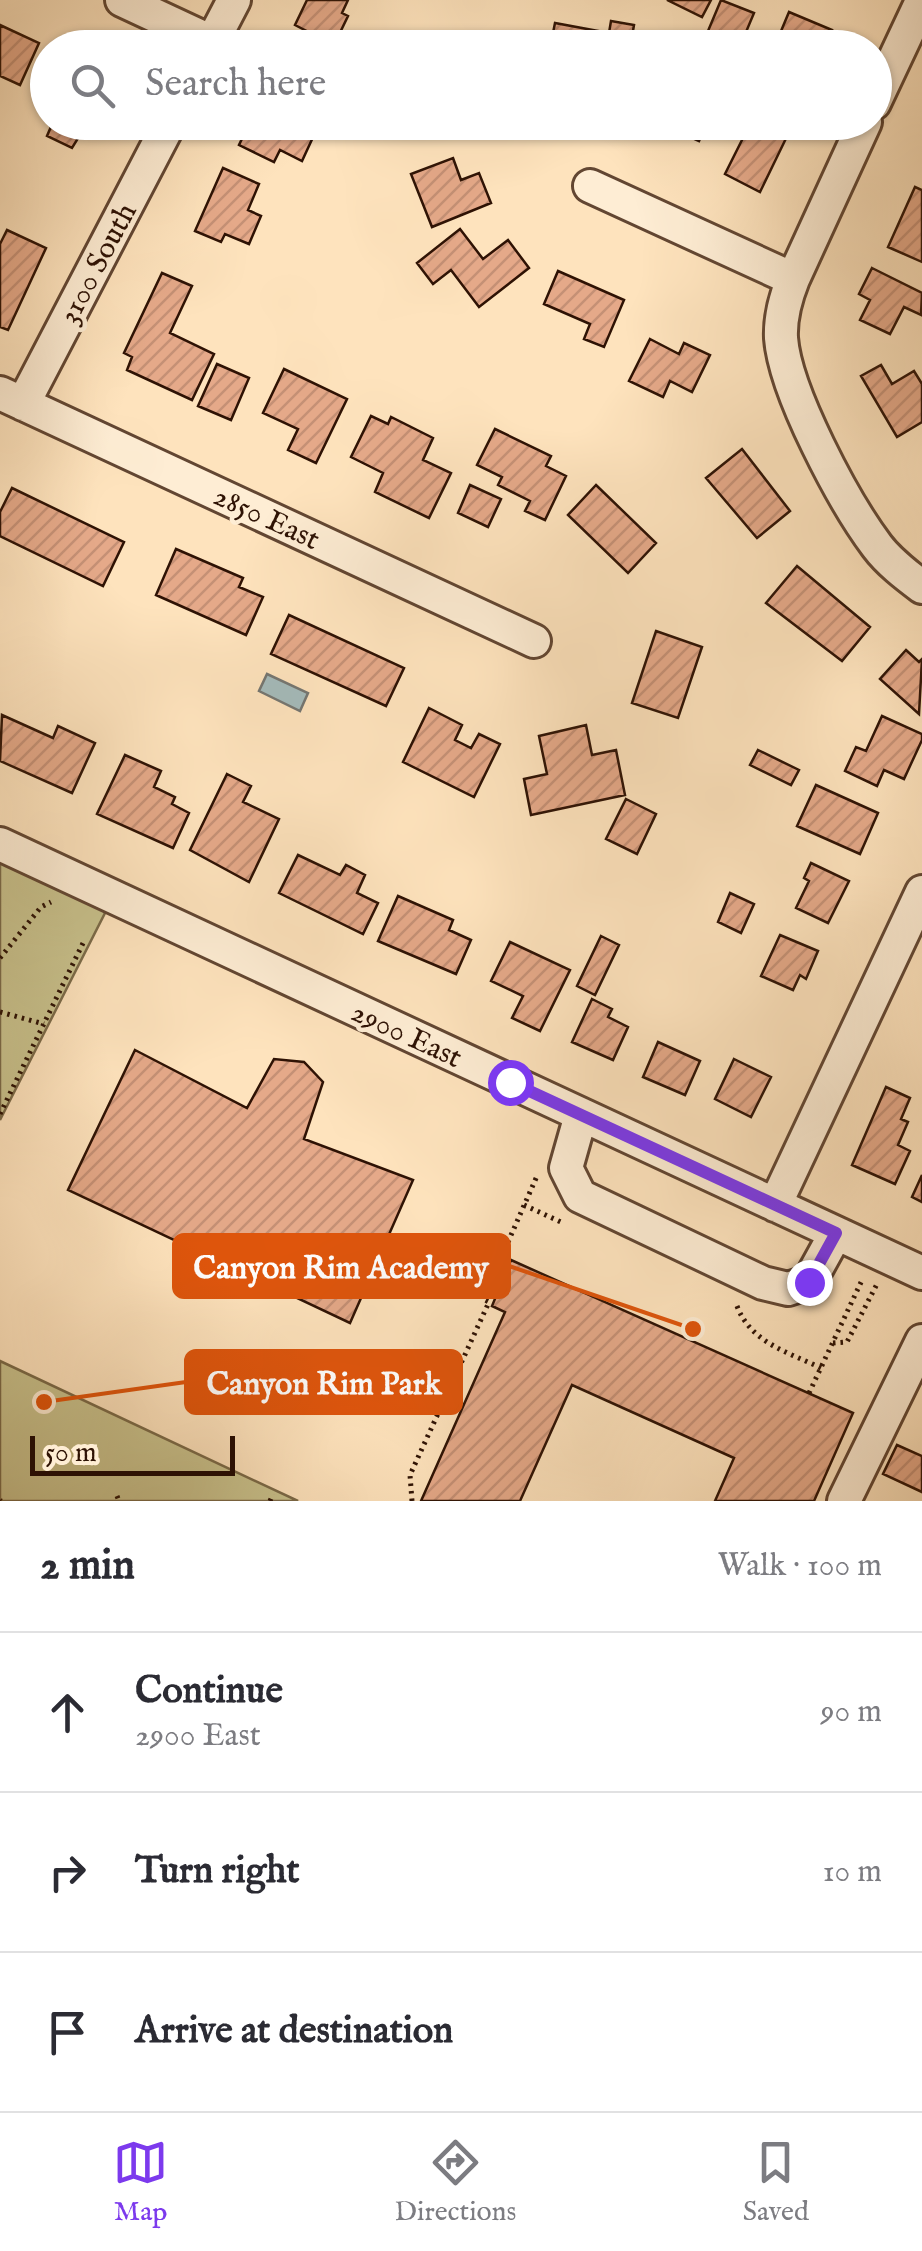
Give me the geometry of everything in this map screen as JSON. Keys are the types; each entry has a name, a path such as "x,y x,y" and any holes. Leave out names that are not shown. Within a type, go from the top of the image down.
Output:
{"street":[{"path":"122,0 181,30"},
{"path":"219,30 234,0"},
{"path":"892,65 922,1"},
{"name":"3100 South","path":"12,398 160,140"},
{"path":"858,140 793,279 784,304 782,342 802,414 876,544 922,587"},
{"path":"590,186 793,279"},
{"name":"2850 East","path":"12,398 534,641"},
{"name":"2900 East","path":"0,844 922,1273"},
{"path":"775,1205 922,892"},
{"path":"581,1115 566,1168 580,1196 746,1275 770,1286 798,1287 817,1272 836,1233"},
{"path":"844,1501 922,1341"}],"path":[{"path":"0,958 41,907 55,900"},
{"path":"0,1114 84,941"},
{"path":"0,1012 44,1024"},
{"path":"412,1501 410,1475 489,1302 483,1299 544,1161"},
{"path":"524,1206 575,1228"},
{"path":"809,1394 864,1275"},
{"path":"833,1343 847,1342 878,1282"},
{"path":"736,1306 747,1329 821,1368"}],"shaded area":[{"path":"0,862 107,909 0,1120"},
{"path":"0,1361 298,1501 0,1501"}],"water":[{"path":"267,674 308,693 300,711 259,691"}],"building":[{"path":"307,0 348,0 342,13 348,16 341,30 305,30 295,25"},
{"path":"667,0 711,0 702,17"},
{"path":"721,0 754,13 747,30 708,30"},
{"path":"789,12 832,30 782,30"},
{"path":"611,21 634,25 633,30 610,30"},
{"path":"555,23 593,30 554,30"},
{"path":"0,25 30,39 30,63 20,85 0,76"},
{"path":"55,140 77,140 72,148"},
{"path":"241,140 312,140 302,161 280,150 274,162 239,145"},
{"path":"742,140 785,140 760,192 725,174"},
{"path":"453,158 461,180 479,173 491,203 432,227 411,174"},
{"path":"223,168 259,184 248,210 261,216 249,244 225,234 221,242 195,231"},
{"path":"915,187 922,190 922,262 888,247"},
{"path":"460,229 483,259 508,240 529,268 479,307 451,270 433,284 417,263"},
{"path":"7,230 46,248 8,330 0,327 0,244"},
{"path":"872,268 922,293 921,315 904,307 890,334 860,320 870,300 859,294"},
{"path":"558,271 624,300 604,347 584,339 590,324 544,304"},
{"path":"162,273 192,286 170,333 214,354 192,400 127,370 132,357 124,353"},
{"path":"650,339 679,354 684,343 710,355 692,392 670,381 663,397 629,381"},
{"path":"217,364 249,378 231,420 198,406"},
{"path":"881,365 892,384 914,371 922,384 922,422 897,437 861,376"},
{"path":"284,369 347,399 316,463 288,450 298,429 263,413"},
{"path":"371,416 388,424 391,417 433,438 423,460 451,473 429,518 375,492 383,473 351,457"},
{"path":"495,429 551,456 546,466 566,476 545,520 525,511 530,501 498,485 502,477 477,465"},
{"path":"742,449 790,511 757,538 706,478"},
{"path":"470,485 501,499 488,527 458,513"},
{"path":"596,485 656,543 628,573 568,515"},
{"path":"12,488 124,542 103,586 0,536 0,512"},
{"path":"176,549 243,578 239,587 263,597 246,635 156,595"},
{"path":"797,566 870,627 842,661 766,603"},
{"path":"289,615 404,668 386,706 271,654"},
{"path":"656,631 702,647 678,718 632,703"},
{"path":"906,650 919,662 922,659 919,714 880,679"},
{"path":"429,708 462,725 455,740 471,748 479,734 500,744 474,797 403,762"},
{"path":"2,715 53,738 58,726 95,743 72,793 0,761"},
{"path":"882,716 922,734 922,740 904,779 884,770 877,786 845,771 856,747 866,751"},
{"path":"586,725 592,755 616,750 625,795 531,815 524,779 547,774 539,736"},
{"path":"758,750 799,770 791,785 750,765"},
{"path":"125,755 161,771 154,787 175,797 172,804 189,813 173,848 97,814"},
{"path":"227,774 251,786 243,802 279,819 249,882 190,850"},
{"path":"816,785 878,813 860,854 797,826"},
{"path":"626,799 656,814 637,854 606,839"},
{"path":"298,855 340,875 346,865 365,875 357,893 378,903 363,934 279,893"},
{"path":"811,863 849,881 828,923 796,908 809,881 804,878"},
{"path":"730,893 754,904 741,933 718,922"},
{"path":"398,896 453,920 449,930 471,940 456,974 378,941"},
{"path":"780,935 818,951 806,979 800,975 793,990 761,976"},
{"path":"601,936 619,945 595,995 577,986"},
{"path":"510,942 570,970 540,1031 512,1018 523,996 491,981"},
{"path":"592,999 612,1009 608,1017 628,1027 613,1060 572,1042"},
{"path":"658,1042 700,1061 685,1095 643,1077"},
{"path":"135,1050 247,1108 274,1059 304,1062 323,1082 304,1139 413,1180 350,1323 68,1190"},
{"path":"734,1059 771,1077 751,1117 715,1099"},
{"path":"886,1087 910,1098 901,1119 908,1122 898,1145 910,1151 895,1184 852,1165"},
{"path":"922,1175 922,1202 912,1197"},
{"path":"511,1260 853,1413 814,1501 715,1501 734,1458 572,1385 520,1501 421,1501 505,1312 492,1306"},
{"path":"897,1445 922,1456 922,1492 883,1474"}],"place":[{"name":"Canyon Rim Academy","path":"693,1329"},
{"name":"Canyon Rim Park","path":"44,1402"}],"route":[{"path":"510,1082 836,1233 809,1282"}]}
